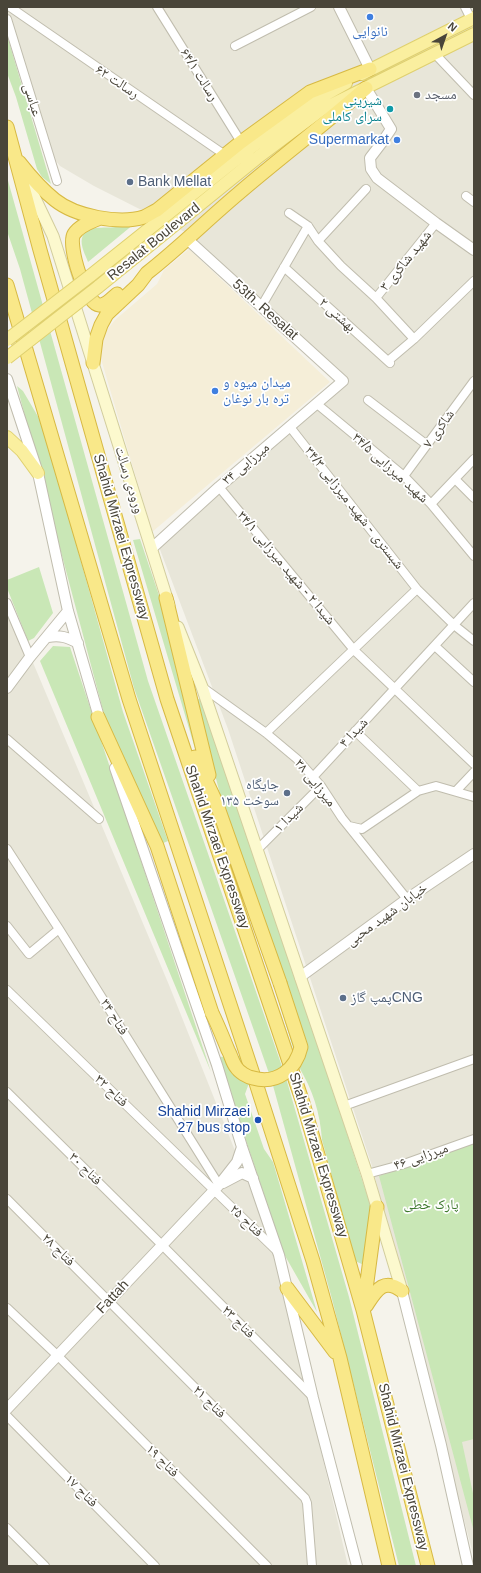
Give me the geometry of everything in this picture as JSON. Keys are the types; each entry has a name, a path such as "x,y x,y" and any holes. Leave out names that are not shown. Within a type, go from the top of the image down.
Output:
{"highway":[{"path":"16,158 37,185 56,201 78,212 100,218 123,220 143,217 157,210 241,142 310,92 370,68"},
{"path":"100,218 79,227 73,235 76,265 93,302 99,305 106,304 134,280 147,273 292,148 329,120 366,88"},
{"name":"Shahid Mirzaei Expressway","path":"7,127 40,250 167,699 304,1103 364,1310 428,1566"},
{"path":"93,362 96,339 107,314 138,285 147,273"},
{"path":"7,285 129,699 313,1261 340,1358 389,1566"},
{"path":"98,717 157,846 212,1013 236,1067 244,1074 255,1079 267,1080 285,1074 294,1065 300,1053 301,1047 216,802 166,598"},
{"path":"167,699 216,802"},
{"path":"364,1310 377,1207"},
{"path":"364,1310 378,1289 385,1285 395,1285 402,1291"},
{"path":"287,1288 340,1358"}],"main road":[{"name":"Resalat Boulevard","path":"7,340 90,276 249,148 314,101 370,68 472,19"},
{"name":"Resalat Boulevard","path":"7,358 98,287 257,158 320,110 474,34"},
{"name":"ورودی رسالت","path":"16,158 53,236 166,598 202,687 367,1174 402,1291"},
{"path":"7,438 22,451 38,474"}],"street":[{"name":"رسالت ۶۲","path":"10,7 225,155"},
{"name":"رسالت ۶۴/۱","path":"157,7 241,142"},
{"path":"235,46 311,7"},
{"path":"339,7 370,68"},
{"path":"465,7 472,19"},
{"name":"عباسی","path":"7,18 57,181"},
{"path":"435,54 474,95"},
{"path":"366,88 391,129 384,141 370,158 371,169 377,178 474,250"},
{"path":"318,241 366,189"},
{"path":"466,196 474,202"},
{"path":"289,213 308,226 318,241 341,266 376,298 414,339 474,282"},
{"name":"شهید شاکری ۳","path":"376,298 436,223"},
{"path":"261,307 308,226"},
{"name":"53th. Resalat","path":"187,239 343,381"},
{"name":"بهشتی ۲","path":"284,267 389,362 414,339"},
{"path":"7,379 38,474 68,611 98,717 217,1065 242,1147 278,1251 313,1398 357,1566"},
{"name":"میرزایی ۳۴","path":"151,549 219,487 343,381"},
{"name":"شاکری ۷","path":"404,476 474,381"},
{"path":"368,400 427,445"},
{"name":"شهید میرزایی ۳۴/۵","path":"316,404 404,476 471,546 474,556"},
{"name":"شبستری - شهید میرزایی ۳۴/۳","path":"290,427 417,589 454,625 474,641"},
{"path":"431,504 474,459"},
{"path":"456,479 474,498"},
{"name":"شیدا ۲ - شهید میرزایی ۳۴/۱","path":"219,487 354,650"},
{"path":"266,733 417,589"},
{"path":"7,603 30,657"},
{"name":"شیدا ۴","path":"313,777 474,603"},
{"path":"7,688 30,657 68,611"},
{"path":"48,637 57,635 68,637 78,643"},
{"path":"435,646 474,682"},
{"path":"354,650 474,764"},
{"name":"میرزایی ۳۸","path":"202,687 266,733 297,759 321,786 349,826 408,899"},
{"path":"355,731 418,791"},
{"path":"7,738 99,819"},
{"path":"456,791 474,772"},
{"name":"شیدا ۱","path":"257,850 321,786"},
{"path":"349,826 362,829 418,791 436,786 474,797"},
{"name":"فتاح ۳۴","path":"7,849 60,929 217,1188"},
{"name":"خیابان شهید محبی","path":"300,977 408,899 474,854"},
{"path":"7,926 29,954 60,929"},
{"name":"فتاح ۳۲","path":"7,990 217,1188"},
{"path":"344,1106 474,1059"},
{"name":"فتاح ۳۰","path":"7,1092 162,1246"},
{"name":"میرزایی ۴۶","path":"367,1174 404,1164 474,1139"},
{"name":"Fattah","path":"7,1409 217,1188 237,1162 242,1147"},
{"name":"Fattah","path":"217,1188 242,1173 253,1178"},
{"name":"فتاح ۲۵","path":"217,1188 278,1251"},
{"name":"فتاح ۲۸","path":"7,1199 109,1302"},
{"name":"فتاح ۲۳","path":"162,1246 313,1398"},
{"path":"402,1291 468,1566"},
{"name":"فتاح ۲۱","path":"109,1302 305,1498 307,1503 312,1566"},
{"name":"فتاح ۱۹","path":"7,1308 58,1356 267,1566"},
{"name":"فتاح ۱۷","path":"7,1416 155,1566"},
{"path":"7,1528 45,1566"}],"shaded area":[{"path":"7,7 474,7 474,1558 372,1166 228,729 159,547 345,378 189,234 94,186 60,166 39,140 7,34"},
{"name":"میدان میوه و تره بار نوغان","path":"189,249 330,382 152,532 99,352 103,335 115,320 157,284 164,270"},
{"path":"7,601 169,985 273,1246 348,1566 7,1566"}],"green space":[{"path":"7,35 51,184 42,177 37,169 16,97 7,73"},
{"path":"7,177 148,681 286,1078 349,1297 416,1566 399,1566 332,1299 272,1082 134,688 20,269 7,231"},
{"path":"134,224 88,262 82,248 82,238 87,231 96,228 120,227"},
{"path":"17,386 23,391 43,425 123,712 168,841 161,844 105,718"},
{"path":"140,539 170,628 200,749 196,752 133,540"},
{"path":"39,567 53,613 34,638 28,641 7,588 7,580"},
{"path":"53,646 70,647 211,1072 40,661"},
{"path":"200,698 371,1207 364,1265 355,1261 322,1140 320,1120 315,1102 299,1067 247,899 196,701"},
{"path":"240,1056 249,1083 245,1094 264,1149 273,1162 317,1312 284,1254 218,1057"},
{"name":"پارک خطی","path":"474,1143 474,1439 462,1442 474,1498 474,1532 379,1176"}],"place":[{"name":"نانوایی","path":"370,17"},
{"name":"مسجد","path":"417,95"},
{"name":"شیرینی سرای کاملی","path":"390,109"},
{"name":"Supermarkat","path":"397,140"},
{"name":"Bank Mellat","path":"130,182"},
{"name":"میدان میوه و تره بار نوغان","path":"215,391"},
{"name":"جایگاه سوخت ۱۳۵","path":"287,793"},
{"name":"پمپ گازCNG","path":"343,998"},
{"name":"Shahid Mirzaei 27 bus stop","path":"258,1120"}]}
